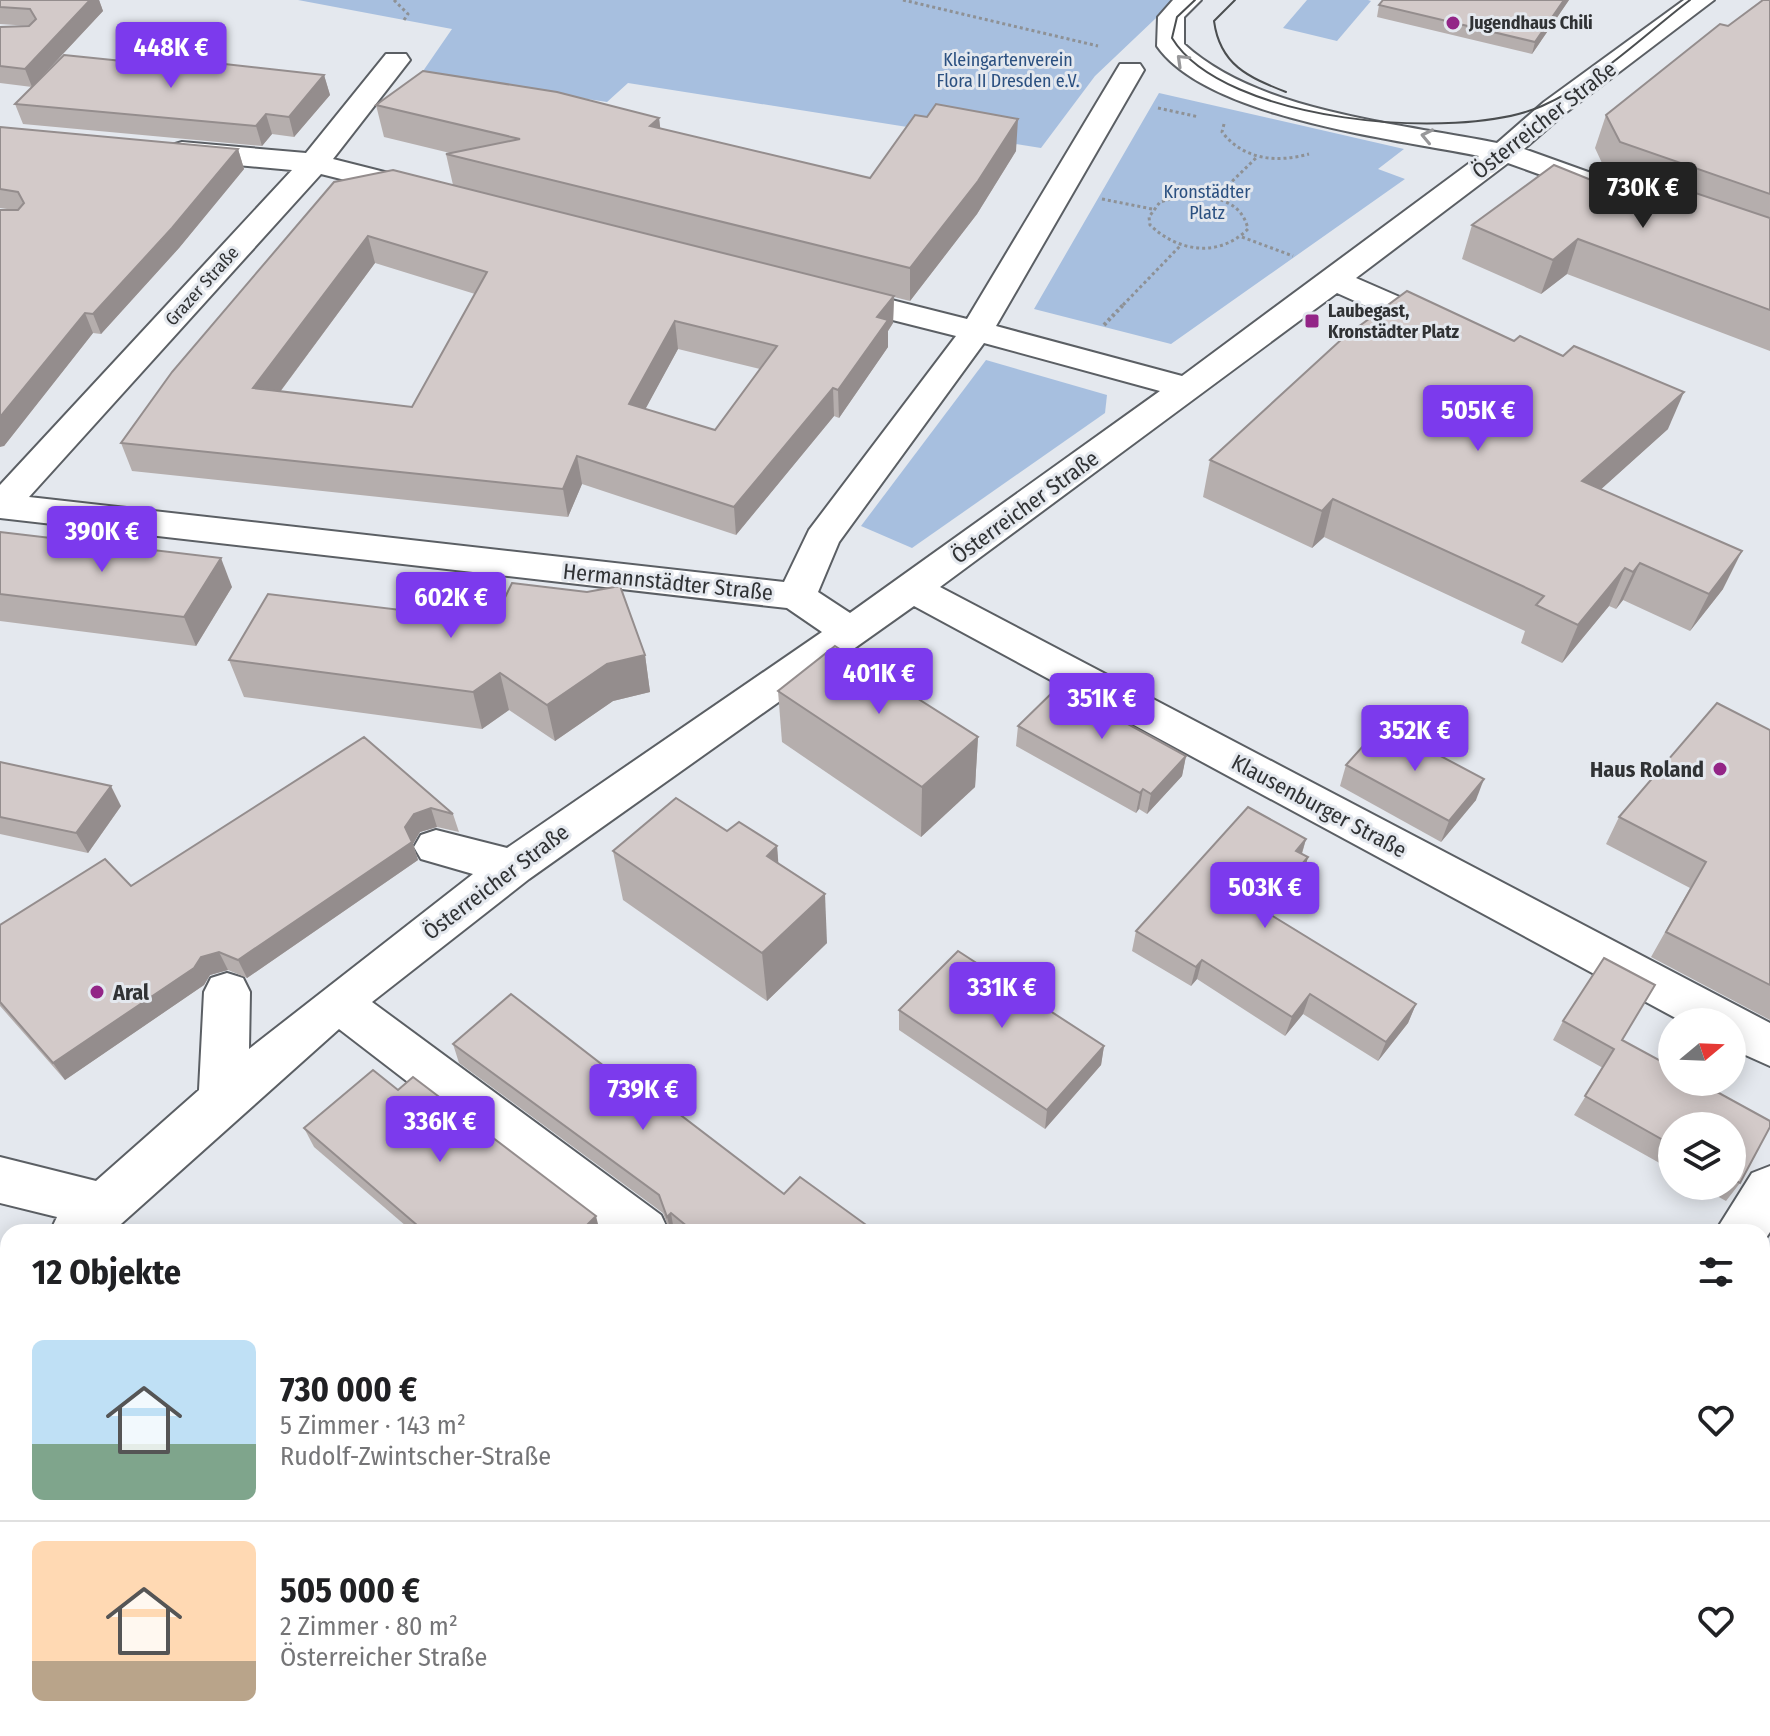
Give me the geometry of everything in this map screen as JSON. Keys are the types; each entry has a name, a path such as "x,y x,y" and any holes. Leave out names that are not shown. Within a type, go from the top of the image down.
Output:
{"street":[{"path":"1188,0 1171,16 1167,33 1171,50 1194,72 1222,86 1290,108 1504,152 1637,199"},
{"name":"Österreicher Straße","path":"0,1180 91,1220 223,1099 338,1002 513,867 912,589 1334,280 1504,152 1554,108 1701,0"},
{"name":"Grazer Straße","path":"0,506 314,163 396,60"},
{"path":"797,596 822,539 976,332 1118,73"},
{"path":"159,149 314,163 453,198"},
{"path":"1334,280 1477,343"},
{"path":"807,288 1146,374 1186,389"},
{"name":"Hermannstädter Straße","path":"0,506 797,596 849,632"},
{"name":"Klausenburger Straße","path":"912,589 1699,1008"},
{"path":"436,847 513,867"},
{"path":"223,1099 227,992"},
{"path":"338,1002 632,1224"},
{"path":"1746,1033 1770,1046"},
{"path":"1746,1224 1770,1189"}],"path":[{"path":"394,0 408,14 404,20"},
{"path":"903,0 1118,73 1225,123"},
{"path":"1215,198 1257,156"},
{"path":"1171,198 1215,198 1241,211 1248,229 1230,244 1215,247 1181,245 1167,240 1150,225 1152,209 1171,198"},
{"path":"1075,356 1181,245"}],"green space":[{"name":"Kleingartenverein Flora II Dresden e.V.","path":"298,0 1175,0 1095,76 1041,148 628,83 607,102 421,74 452,29"},
{"path":"1307,0 1371,1 1337,41 1283,28"},
{"name":"Kronstädter Platz","path":"1159,93 1404,149 1378,169 1405,179 1171,344 1034,309"},
{"path":"986,360 1107,395 1105,413 912,548 861,526"}],"building":[{"path":"0,0 90,0 25,69 0,66 0,27 29,26 36,19 30,9 0,7"},
{"path":"1383,0 1564,0 1535,42 1379,5"},
{"path":"1763,0 1770,0 1770,194 1620,142 1606,115 1720,24 1728,26"},
{"path":"64,55 200,69 207,62 324,75 289,117 266,114 256,126 15,104"},
{"path":"423,71 557,92 659,118 650,126 870,178 915,115 927,117 936,104 1018,119 978,181 910,268 446,154 520,139 376,105"},
{"path":"0,127 238,149 172,228 93,314 85,313 0,417 0,210 18,210 24,203 18,192 0,189"},
{"path":"1554,165 1653,205 1636,173 1770,218 1770,310 1578,239 1553,260 1472,225"},
{"path":"393,170 894,296 877,317 888,320 838,390 833,388 734,507 577,456 563,489 121,443 172,372 334,182","holes":["368,236 487,272 412,407 253,388","675,321 777,346 715,430 629,404"]},
{"path":"1407,291 1514,341 1520,336 1563,356 1574,346 1684,392 1582,481 1742,551 1709,594 1640,563 1633,572 1625,568 1578,625 1536,605 1544,596 1333,499 1322,511 1210,460 1343,338"},
{"path":"0,532 221,558 184,617 0,594"},
{"path":"512,583 587,592 620,586 645,655 607,664 547,705 500,673 473,692 229,660 268,594 417,612 422,601 498,612"},
{"path":"835,646 978,737 922,787 778,691"},
{"path":"1059,686 1186,756 1151,794 1143,789 1140,793 1018,726"},
{"path":"1717,703 1770,730 1770,985 1666,932 1706,862 1619,817"},
{"path":"1382,725 1484,779 1449,821 1346,765"},
{"path":"364,737 453,814 431,808 414,814 405,827 412,842 238,960 219,952 201,957 194,968 53,1063 0,1002 0,925 105,859 131,886"},
{"path":"0,762 111,786 76,833 0,817"},
{"path":"676,798 727,831 739,822 777,846 767,856 825,894 762,953 613,851"},
{"path":"1248,807 1306,839 1296,851 1308,857 1263,910 1416,1004 1386,1042 1310,994 1292,1017 1202,960 1196,967 1136,931"},
{"path":"958,951 1104,1046 1047,1110 899,1010"},
{"path":"1604,958 1655,985 1622,1040 1658,1059 1658,1096 1724,1096 1770,1121 1770,1127 1746,1172 1746,1112 1658,1112 1658,1137 1585,1096 1614,1049 1563,1021"},
{"path":"511,994 644,1097 649,1091 784,1194 800,1177 865,1224 684,1224 671,1213 667,1217 659,1195 453,1044"},
{"path":"373,1070 398,1090 413,1077 596,1216 588,1224 416,1224 304,1128"}],"tram line":[{"path":"1195,0 1177,17 1172,38 1199,67 1239,89 1289,106 1344,117 1401,123 1456,123 1504,117 1542,106 1601,71 1690,0"},
{"path":"1235,0 1214,21 1222,49 1248,75 1286,92"}],"place":[{"name":"Jugendhaus Chili","path":"1453,23"},
{"name":"Laubegast, Kronstädter Platz","path":"1312,321"},
{"name":"Haus Roland","path":"1720,769"},
{"name":"Aral","path":"97,992"}]}
